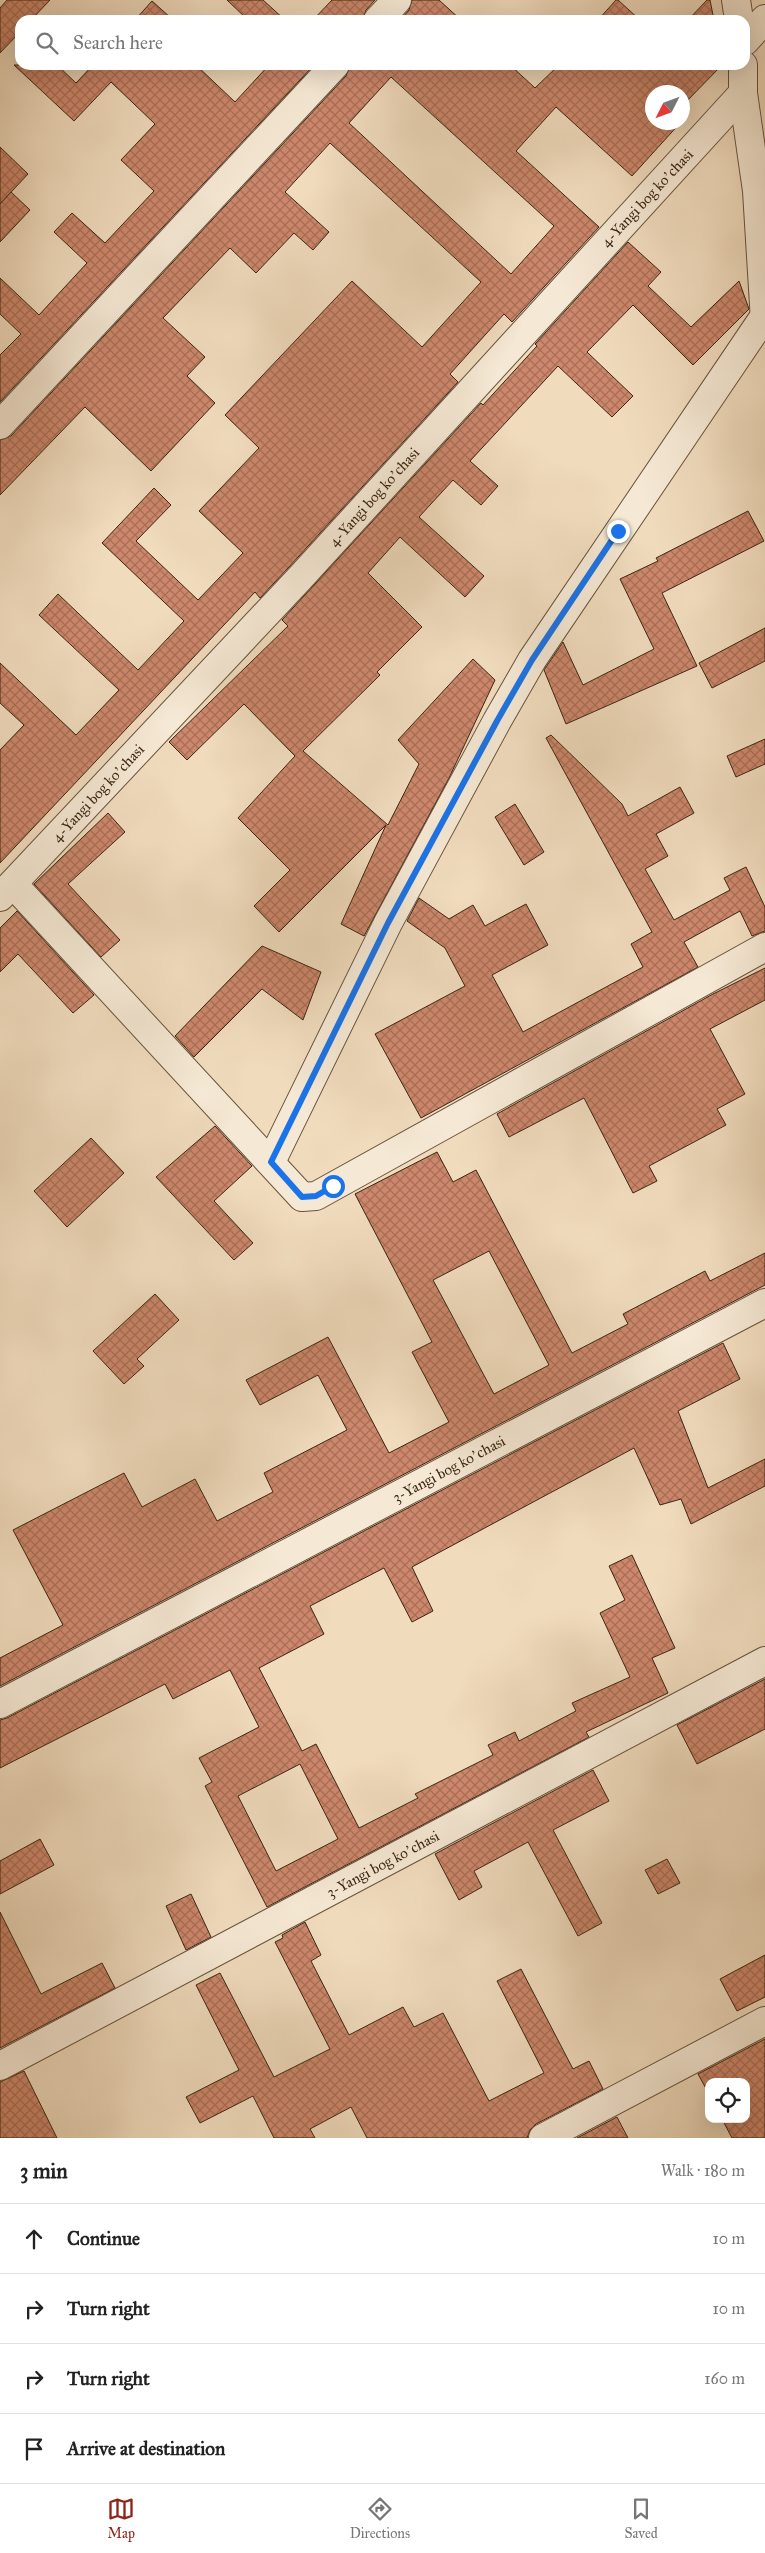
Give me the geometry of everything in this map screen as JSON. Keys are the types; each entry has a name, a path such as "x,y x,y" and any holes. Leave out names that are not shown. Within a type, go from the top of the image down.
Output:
{"street":[{"path":"383,15 397,0"},
{"path":"736,0 738,15"},
{"path":"750,36 765,19"},
{"path":"0,424 330,70"},
{"path":"743,70 743,93 757,191 765,321"},
{"name":"4-Yangi bog koʼchasi","path":"7,890 299,579 743,93"},
{"path":"271,1162 388,923 501,713 532,660 764,317"},
{"path":"7,890 271,1162 302,1197 316,1196 765,947"},
{"name":"3-Yangi bog koʼchasi","path":"0,1704 765,1303"},
{"name":"3-Yangi bog koʼchasi","path":"0,2066 765,1661"},
{"path":"543,2138 765,2021"}],"building":[{"path":"7,0 50,0 36,15 15,15 15,37 0,53 0,8"},
{"path":"227,0 263,0 280,15 243,15"},
{"path":"332,0 375,0 366,10 364,15 318,15"},
{"path":"412,0 439,0 456,15 404,15 409,10"},
{"path":"618,0 634,15 602,15"},
{"path":"707,0 710,0 713,15 693,15"},
{"path":"152,1 168,15 139,15"},
{"path":"19,70 62,70 76,83 88,70 201,70 235,102 264,70 309,70 0,402 0,355 21,334 0,314 0,278 39,315 87,263 54,232 72,213 105,243 154,191 121,160 155,124 111,82 74,121"},
{"path":"348,70 515,70 535,88 554,70 717,70 690,98 690,85 645,85 645,130 674,130 632,176 556,107 516,151 599,227 512,322 504,314 450,374 458,382 288,568 260,598 255,592 0,863 0,750 24,725 0,703 0,663 76,735 119,690 39,615 58,594 138,670 184,621 102,543 154,488 171,505 136,541 198,600 243,553 199,511 259,448 225,415 352,281 422,347 481,282 330,143 285,192 329,232 313,250 294,233 256,273 230,248 163,318 205,357 187,376 215,403 151,471 85,407 0,495 0,440 11,436 346,76","holes":["391,77 554,226 511,274 349,123"]},
{"path":"0,147 28,174 0,204"},
{"path":"11,192 30,210 0,242 0,204"},
{"path":"628,242 661,272 648,286 691,327 739,281 749,309 693,365 633,305 587,352 633,396 612,417 558,366 470,461 498,486 481,505 453,480 419,517 484,576 465,597 400,537 368,573 422,627 377,672 380,675 303,751 388,825 419,764 398,740 473,659 495,680 449,778 364,936 341,924 386,825 279,932 254,906 290,870 238,818 295,756 244,704 187,760 169,742 288,626 282,620 481,403 483,405 537,346 535,344"},
{"path":"748,511 764,541 662,593 697,666 566,724 544,670 563,642 583,685 654,649 620,579 658,561 656,558"},
{"path":"765,628 765,661 712,688 699,663"},
{"path":"551,735 622,804 628,816 680,787 694,813 656,834 668,856 645,869 674,920 730,890 724,878 746,867 765,907 765,931 752,936 740,911 684,942 698,967 421,1118 375,1034 465,986 445,948 407,921 419,898 449,919 473,905 485,926 526,904 548,945 492,975 523,1032 643,967 631,944 652,932 546,738"},
{"path":"765,739 765,764 736,777 727,756"},
{"path":"515,804 544,852 524,865 495,817"},
{"path":"108,813 125,832 68,884 120,940 101,957 34,884"},
{"path":"17,911 94,995 73,1013 18,954 0,972 0,928"},
{"path":"262,946 321,972 303,1020 262,989 194,1057 175,1036"},
{"path":"765,968 765,1000 710,1029 745,1094 717,1109 726,1125 649,1166 657,1181 633,1193 584,1098 509,1137 497,1114 713,994"},
{"path":"215,1126 252,1166 214,1201 253,1243 234,1260 156,1177"},
{"path":"91,1138 124,1173 67,1227 34,1191"},
{"path":"437,1152 453,1182 476,1170 572,1353 628,1324 623,1314 705,1271 710,1281 765,1253 765,1285 0,1686 0,1658 63,1625 13,1530 124,1473 142,1507 195,1479 217,1521 273,1492 264,1473 347,1430 318,1375 260,1405 246,1380 328,1337 389,1453 449,1422 412,1352 432,1342 355,1194","holes":["489,1251 549,1365 494,1394 433,1280"]},
{"path":"155,1294 179,1320 137,1359 144,1366 124,1384 93,1351"},
{"path":"723,1343 740,1379 678,1411 708,1488 765,1459 765,1486 691,1524 681,1499 660,1505 634,1448 412,1567 433,1611 412,1622 384,1568 310,1606 324,1634 259,1668 302,1751 316,1744 359,1828 418,1798 415,1794 493,1755 488,1745 515,1732 519,1741 576,1711 572,1703 630,1677 600,1613 625,1600 609,1566 632,1555 675,1648 652,1658 668,1693 586,1732 589,1737 267,1907 205,1786 212,1782 199,1758 259,1727 230,1670 173,1699 165,1684 0,1768 0,1720","holes":["300,1764 338,1839 276,1871 238,1796"]},
{"path":"765,1679 765,1729 697,1764 677,1725"},
{"path":"593,1770 609,1801 553,1830 602,1923 578,1936 528,1842 474,1871 482,1887 459,1900 435,1854"},
{"path":"40,1839 54,1865 0,1894 0,1861"},
{"path":"667,1859 680,1883 658,1894 645,1870"},
{"path":"191,1894 211,1937 186,1950 166,1906"},
{"path":"0,1912 41,1994 102,1963 115,1988 0,2048"},
{"path":"305,1922 321,1955 311,1961 349,2035 403,2007 414,2027 443,2013 489,2101 544,2073 497,1981 521,1969 573,2069 589,2061 603,2089 536,2124 530,2130 527,2138 367,2138 351,2107 310,2129 315,2138 274,2138 253,2096 200,2123 186,2097 239,2070 196,1985 220,1973 274,2077 330,2049 275,1942 283,1938 282,1935"},
{"path":"765,1955 765,1997 737,2011 720,1979"},
{"path":"765,2039 765,2138 732,2138 724,2123 750,2123 750,2078 705,2078 705,2087 698,2074"},
{"path":"24,2071 57,2138 0,2138 0,2082"},
{"path":"617,2117 628,2138 577,2138"}],"route":[{"path":"333,1186 316,1196 302,1197 271,1162 388,923 497,721 532,660 618,531"}]}
